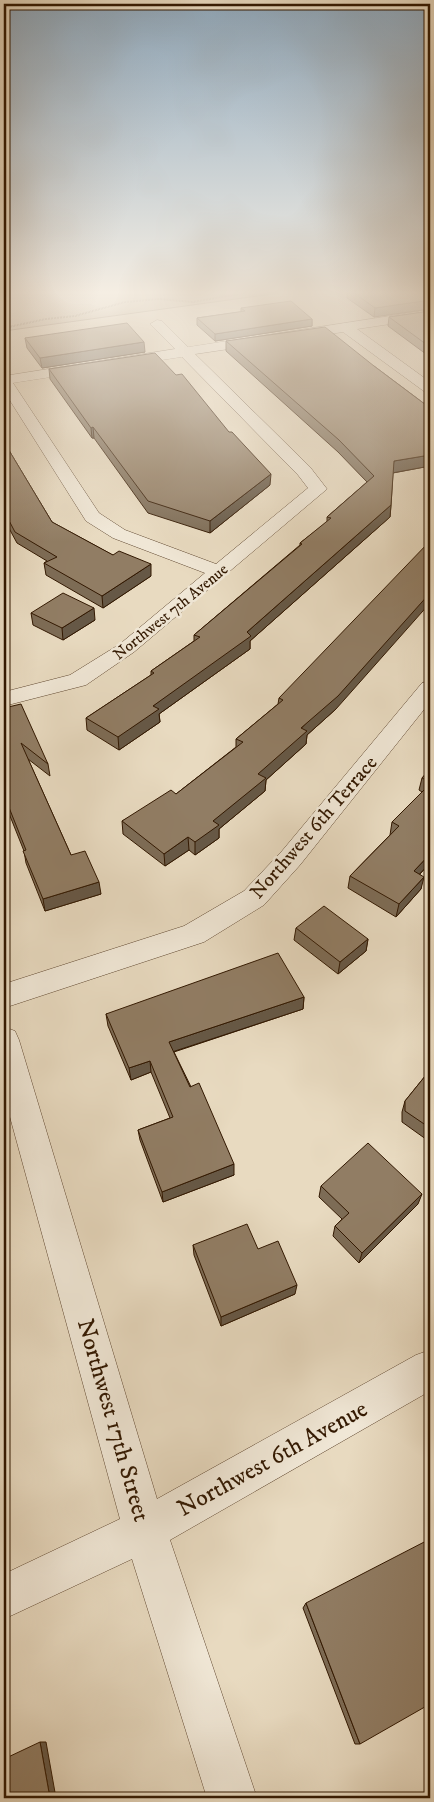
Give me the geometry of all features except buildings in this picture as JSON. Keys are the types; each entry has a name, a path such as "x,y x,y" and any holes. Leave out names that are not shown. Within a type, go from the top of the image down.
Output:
{"street":[{"path":"42,374 4,380 92,517 119,534 219,572"},
{"name":"Northwest 7th Avenue","path":"4,698 78,680 127,648 318,489 304,470 206,374"},
{"path":"410,374 430,389"},
{"name":"Northwest 6th Terrace","path":"4,996 194,934 254,898 291,858 430,688"},
{"name":"Northwest 17th Street","path":"4,1040 145,1530 232,1798"},
{"name":"Northwest 6th Avenue","path":"4,1597 145,1530 430,1369"}]}
